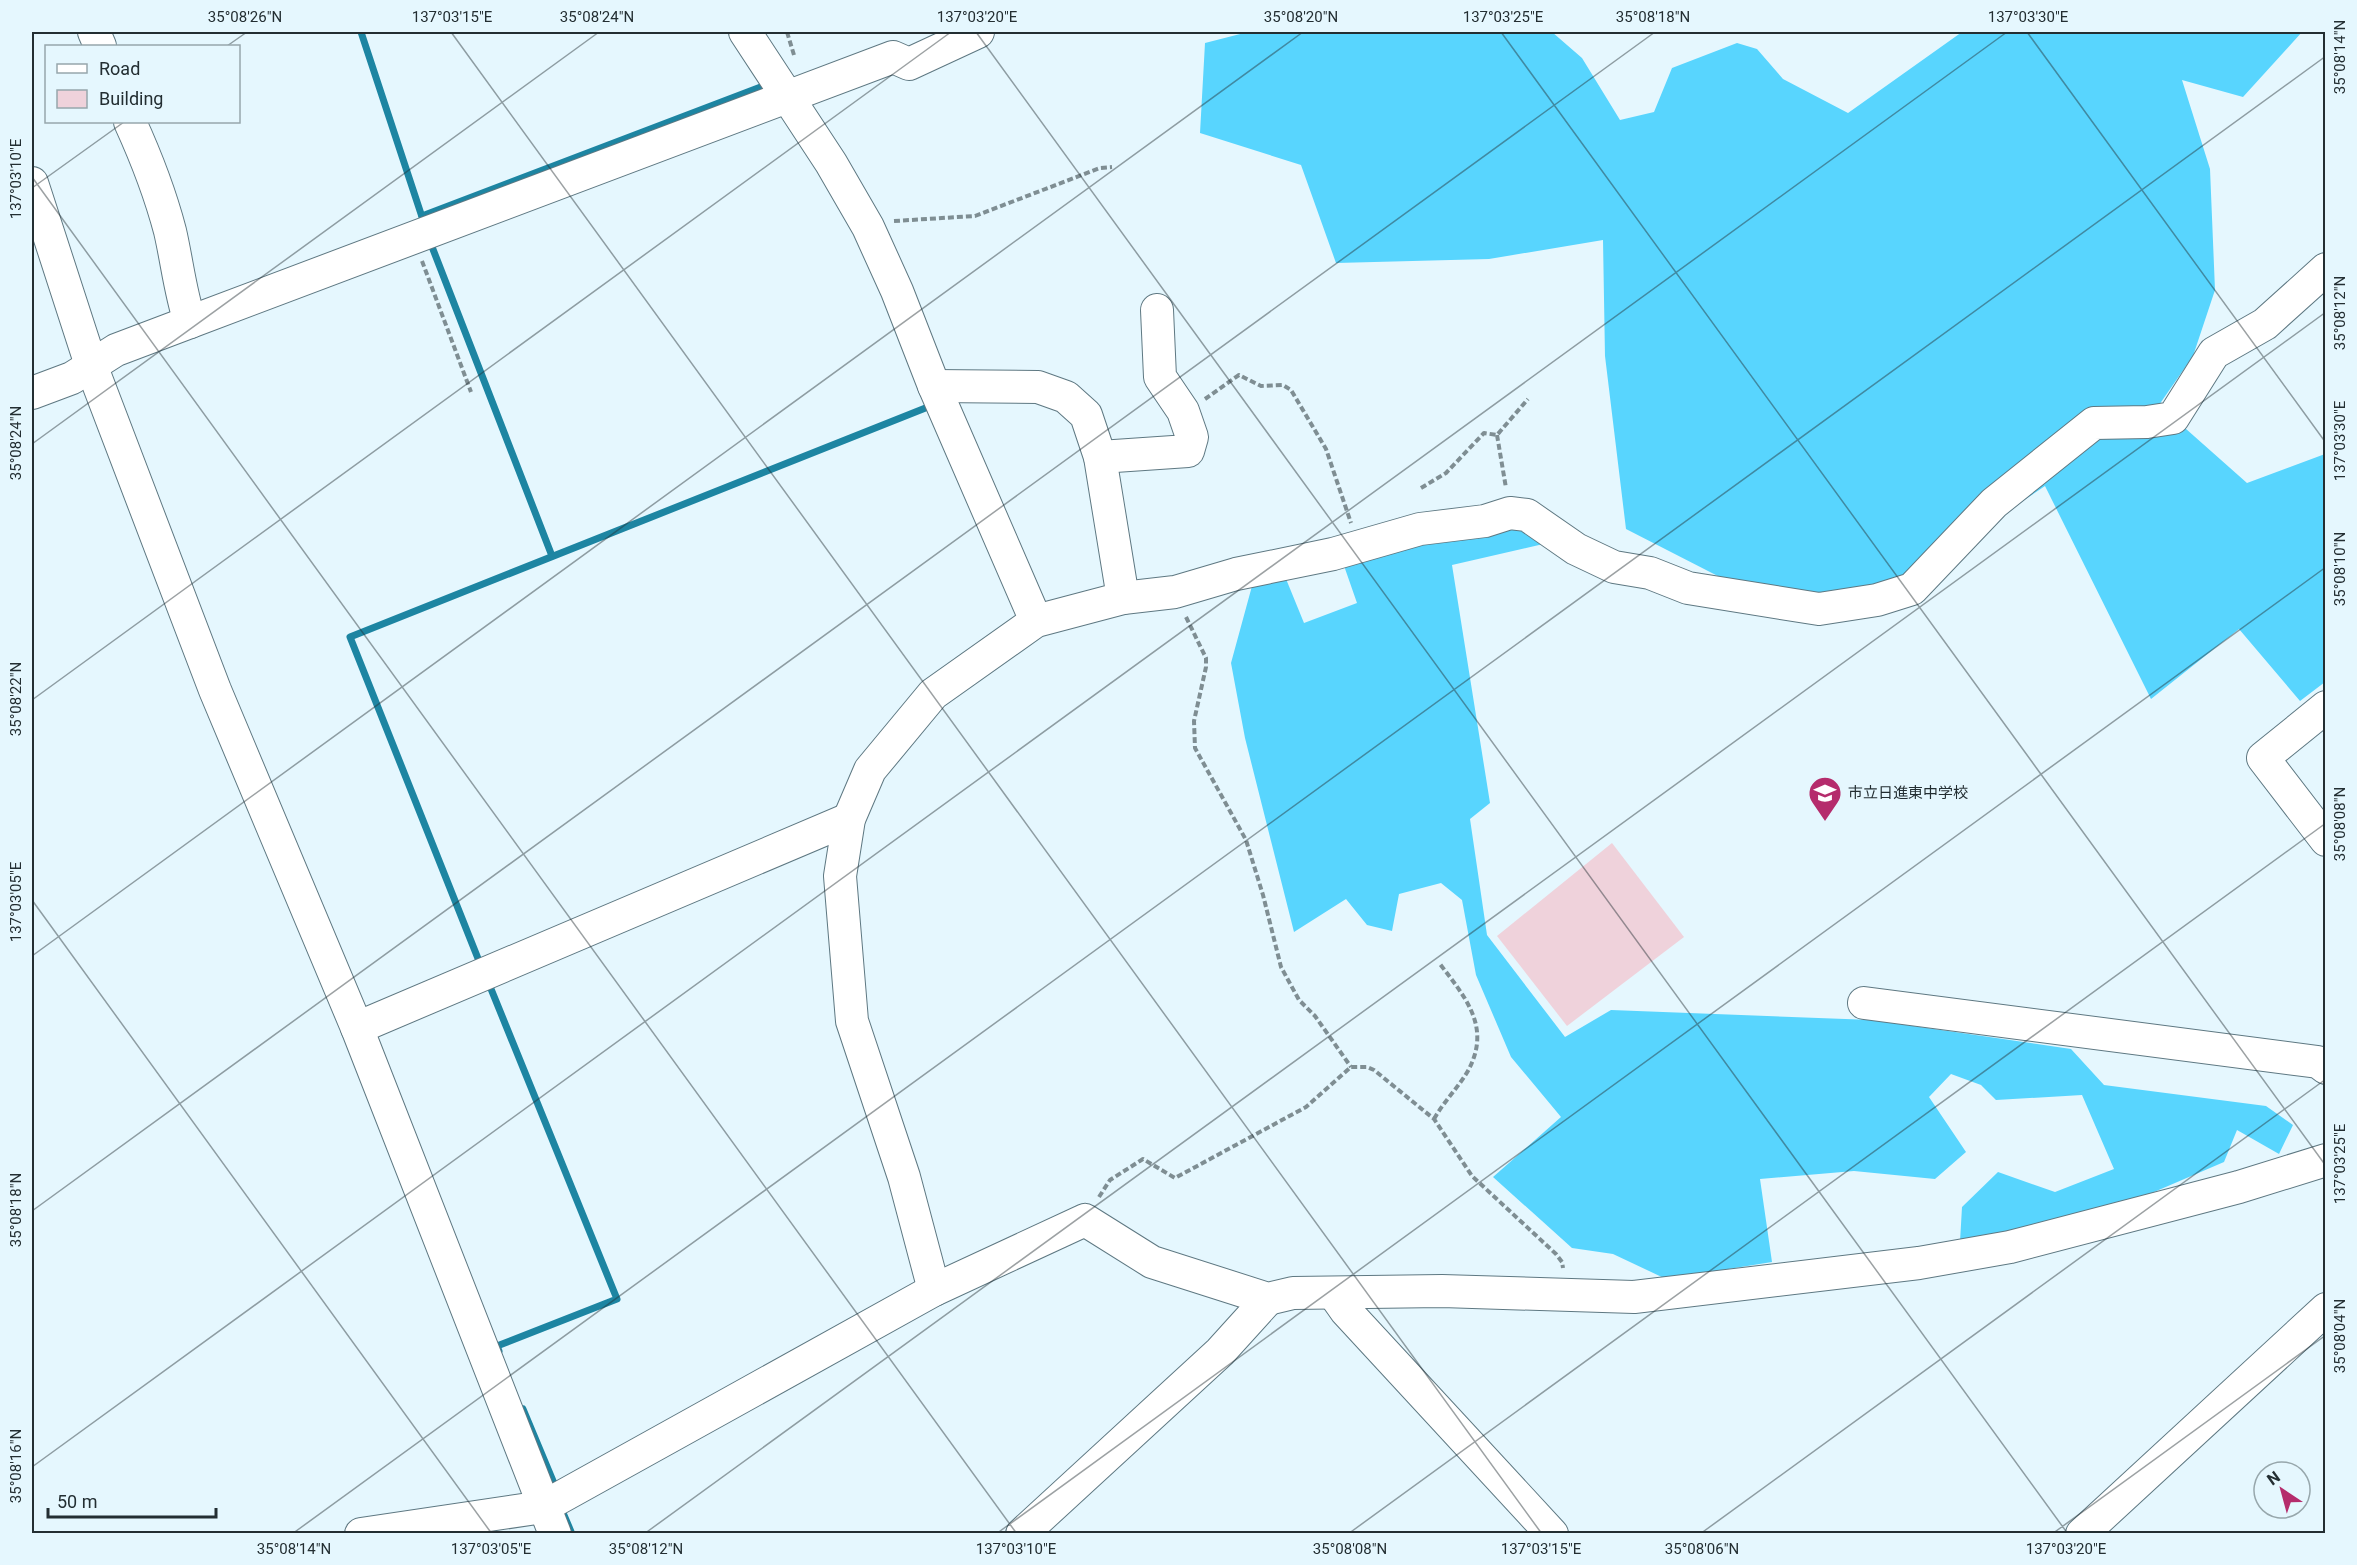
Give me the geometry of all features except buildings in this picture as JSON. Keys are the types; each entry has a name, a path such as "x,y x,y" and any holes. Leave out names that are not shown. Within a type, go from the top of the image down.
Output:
{"street":[{"path":"745,32 831,162 870,232 897,291 933,386 1036,621"},
{"path":"32,393 72,378 116,350 788,98 890,44 909,64 978,32"},
{"path":"130,123 149,165 170,231 183,301 190,322"},
{"path":"32,183 91,365 214,690 357,1028 549,1520"},
{"path":"934,1290 904,1177 852,1021 840,876 849,819 870,770 933,694 1036,621 1123,598 1175,592 1236,574 1359,547 1420,529 1485,521 1510,513 1527,515 1576,549 1614,567 1650,573 1696,590 1773,600 1819,609 1877,600 1911,589 1994,503 2094,423 2147,422 2173,418 2214,353 2265,324 2325,269"},
{"path":"1100,457 1188,451 1192,437 1183,411 1160,377 1157,310"},
{"path":"933,386 1038,387 1066,397 1086,415 1100,457 1123,598"},
{"path":"2325,707 2263,758 2325,840"},
{"path":"357,1028 849,819"},
{"path":"1864,1003 2318,1062 2325,1068"},
{"path":"361,1533 549,1520 934,1290 1085,1220 1152,1262 1268,1299 1293,1293 1334,1294 1442,1290 1560,1296 1645,1296 1806,1278 1998,1249 2239,1187 2325,1160"},
{"path":"1334,1294 1346,1311 1552,1533"},
{"path":"1022,1533 1220,1352 1268,1299"},
{"path":"2082,1533 2325,1309"}],"path":[{"path":"870,232 894,221 975,216 1100,168 1112,167"},
{"path":"413,238 471,392"},
{"path":"1183,411 1216,393 1239,375 1261,386 1283,385 1291,390 1326,449 1359,547"},
{"path":"1497,435 1528,399"},
{"path":"1421,488 1446,473 1484,433 1497,435"},
{"path":"1497,435 1510,513"},
{"path":"1175,592 1206,658 1194,721 1195,748 1246,840 1281,967 1299,1000 1315,1016 1351,1067"},
{"path":"1434,1119 1469,1068 1478,1039 1478,1028 1463,994 1440,964"},
{"path":"1085,1220 1110,1180 1143,1159 1175,1178 1306,1107 1351,1067 1367,1067 1374,1070 1434,1119 1472,1176 1563,1262 1560,1296"}],"shaded area":[{"path":"1248,32 1552,32 1582,58 1620,120 1654,112 1672,68 1737,43 1757,49 1783,79 1848,113 1962,32 2302,32 2243,97 2182,80 2210,169 2215,290 2193,356 2159,405 2247,483 2325,454 2325,682 2300,701 2239,629 2151,699 2045,486 1901,583 1823,599 1749,592 1626,529 1605,356 1603,240 1489,259 1336,263 1301,165 1200,133 1205,43"},
{"path":"1518,524 1552,542 1452,565 1490,803 1470,819 1487,935 1565,1037 1611,1010 1872,1020 2071,1049 2104,1085 2266,1106 2293,1125 2279,1154 2237,1130 2224,1162 2126,1204 1960,1242 1962,1207 1998,1172 2055,1192 2114,1169 2082,1095 1996,1100 1981,1085 1951,1074 1929,1097 1966,1152 1935,1179 1854,1171 1760,1179 1772,1262 1666,1279 1613,1254 1572,1248 1493,1177 1561,1117 1511,1057 1476,975 1462,900 1441,883 1399,894 1392,931 1367,925 1346,899 1294,932 1245,738 1231,663 1252,586 1284,574 1304,623 1357,603 1342,560"}],"waterway":[{"path":"361,32 425,226"},
{"path":"422,216 771,83"},
{"path":"429,239 552,556"},
{"path":"479,961 350,637 933,405"},
{"path":"489,984 617,1299 497,1346 499,1351"},
{"path":"523,1409 556,1488"},
{"path":"564,1515 572,1534"}],"place":[{"name":"市立日進東中学校","path":"1825,822"}]}
